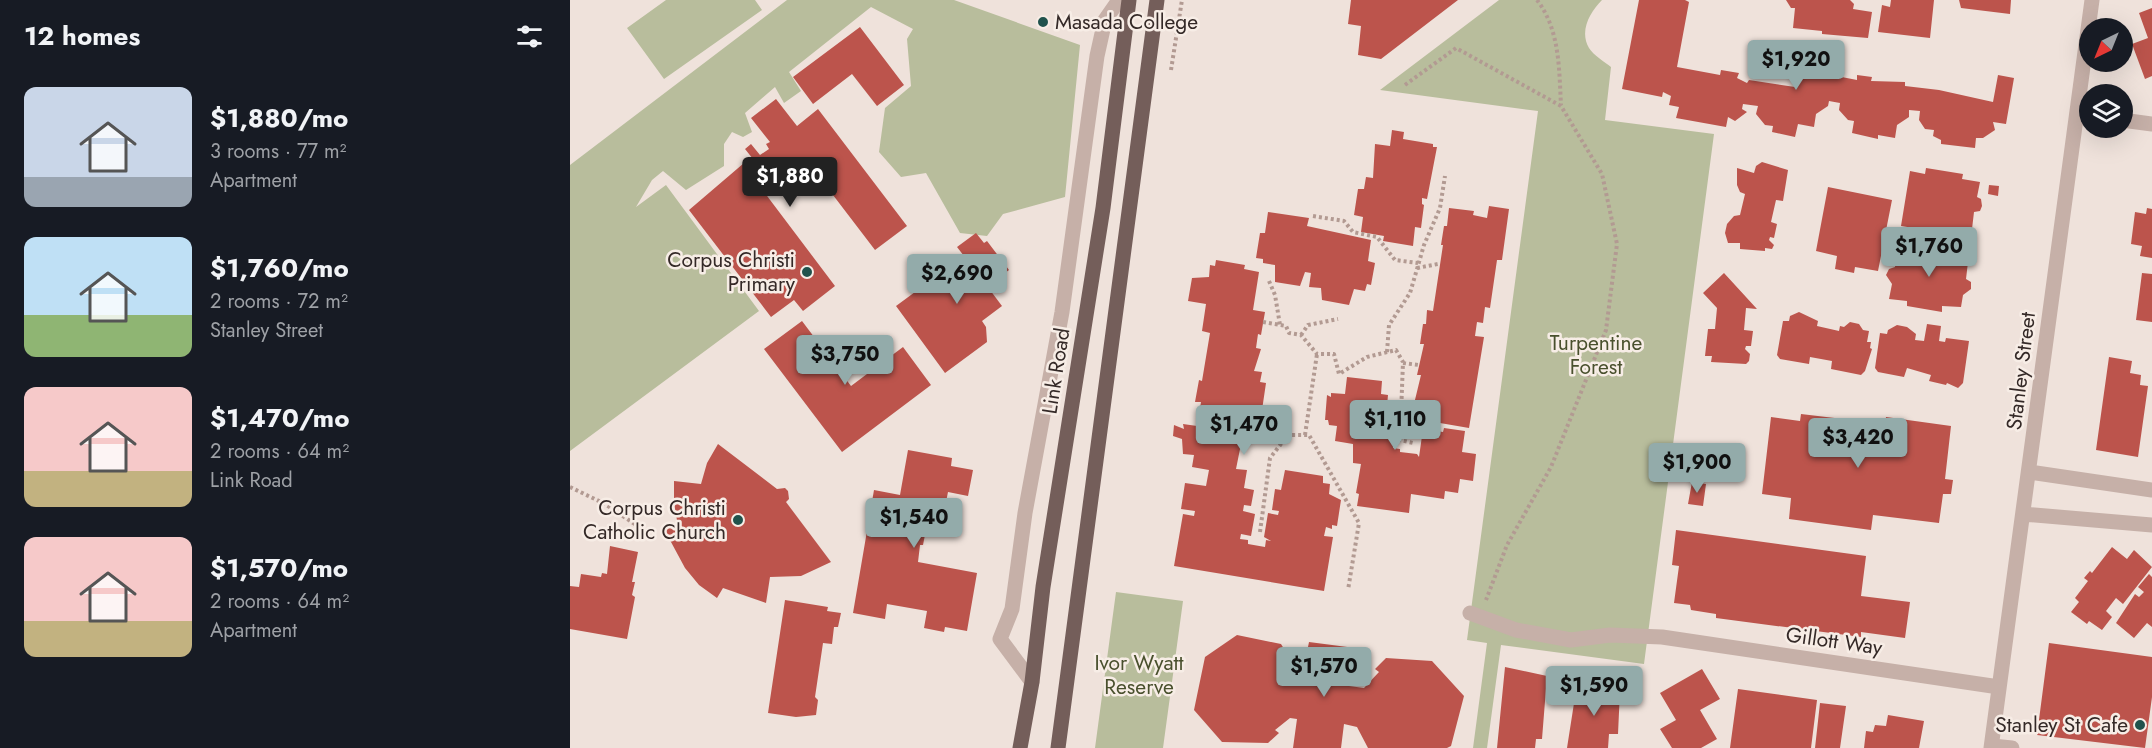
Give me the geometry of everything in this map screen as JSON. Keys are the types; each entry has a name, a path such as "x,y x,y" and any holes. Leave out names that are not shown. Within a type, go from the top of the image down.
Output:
{"main road":[{"name":"Link Road","path":"1020,748 1032,682 1043,587 1103,208 1129,0"},
{"path":"1058,748 1157,0"}],"street":[{"path":"1032,682 1000,639 1012,609 1025,513 1062,312 1097,56 1105,20 1119,0"},
{"name":"Stanley Street","path":"2085,84 2092,0"},
{"path":"2133,121 2152,124"},
{"name":"Stanley Street","path":"1991,747 2029,472 2079,138"},
{"path":"2029,472 2152,490"},
{"path":"2023,514 2152,525"},
{"name":"Gillott Way","path":"1475,615 1516,630 1570,640 1610,635 1662,637 1999,687"},
{"path":"1991,747 2012,748"}],"path":[{"path":"1182,0 1182,10"},
{"path":"1475,615 1507,545 1551,467 1606,330 1617,243 1602,174 1561,106 1559,55 1546,12 1537,0"},
{"path":"1405,85 1456,48 1561,106"},
{"path":"1387,352 1389,325 1410,293 1434,216 1440,208 1445,176"},
{"path":"1313,216 1344,221 1353,232 1377,237 1395,260 1418,266 1438,264"},
{"path":"1269,281 1275,295 1280,325"},
{"path":"1301,335 1308,325 1338,319"},
{"path":"1263,322 1286,326 1289,333 1301,335 1317,354 1305,435"},
{"path":"1317,354 1334,354 1339,374 1367,357 1395,350 1403,363 1400,440 1413,443"},
{"path":"1403,363 1419,365"},
{"path":"1271,415 1286,438"},
{"path":"1260,532 1270,458 1288,435 1309,435 1359,523 1348,590"},
{"path":"570,487 605,504 645,531"}],"green space":[{"path":"666,0 755,0 762,10 664,79 627,28"},
{"path":"787,0 954,0 1080,45 1065,197 1003,214 987,236 960,233 926,173 901,177 879,152 885,108 911,86 907,39 913,29 871,7 789,72 801,91 784,103 775,87 745,113 752,132 743,137 732,132 724,144 724,166 686,190 663,171 652,180 636,207 666,185 759,311 570,451 570,165"},
{"name":"Turpentine Forest","path":"1499,0 1602,0 1587,22 1585,35 1591,51 1611,67 1605,120 1714,134 1644,664 1501,645 1487,748 1473,748 1487,643 1467,640 1538,111 1380,90"},
{"name":"Ivor Wyatt Reserve","path":"1116,592 1183,601 1163,748 1095,748"}],"building":[{"path":"1351,0 1458,0 1381,59 1358,55 1361,26 1348,24"},
{"path":"1639,0 1685,0 1689,2 1677,67 1720,75 1721,70 1739,73 1737,78 1747,83 1749,80 1795,87 1797,71 1811,73 1811,71 1857,80 1857,75 1872,77 1871,81 1905,82 1905,86 1939,90 1993,102 1998,75 2014,78 2006,124 1993,122 1995,130 1983,138 1976,138 1975,148 1941,144 1941,140 1933,136 1934,130 1925,129 1919,120 1920,111 1909,110 1909,117 1897,125 1895,138 1878,135 1878,139 1852,133 1854,121 1848,120 1839,110 1840,103 1829,101 1828,106 1816,114 1814,127 1798,124 1795,137 1772,132 1773,126 1765,125 1756,114 1758,106 1743,104 1742,109 1747,112 1735,121 1728,117 1726,127 1676,118 1679,107 1669,105 1671,96 1663,92 1662,97 1622,89"},
{"path":"1786,0 1850,0 1854,4 1853,9 1872,12 1868,38 1822,34 1822,31 1793,28 1795,8 1791,8"},
{"path":"1891,0 1934,0 1930,38 1878,32 1882,5 1890,7"},
{"path":"1959,0 2011,0 2010,14 1961,8"},
{"path":"2152,8 2152,76 2145,79 2133,47 2133,44 2148,38 2139,13"},
{"path":"860,27 904,85 877,106 852,74 813,104 793,77"},
{"path":"776,99 797,126 818,109 907,226 875,250 820,178 791,200 774,177 761,188 835,286 803,311 794,300 771,317 689,210 744,163 746,165 753,159 745,149 751,144 760,155 769,149 766,144 770,142 751,118"},
{"path":"1392,130 1404,132 1403,139 1433,144 1433,147 1437,147 1427,199 1422,198 1424,205 1421,228 1415,227 1413,246 1383,241 1384,236 1361,232 1363,217 1354,215 1358,189 1364,189 1366,177 1373,178 1375,144 1390,146"},
{"path":"1762,162 1788,170 1783,201 1776,200 1771,222 1777,224 1774,238 1770,237 1769,240 1774,245 1772,249 1765,248 1765,251 1740,249 1740,243 1728,243 1725,233 1727,224 1734,216 1740,215 1745,194 1740,192 1737,185 1737,168 1754,173 1756,166"},
{"path":"1926,168 1963,174 1962,179 1980,182 1977,197 1981,199 1982,206 1980,211 1974,212 1972,229 1964,236 1901,226 1910,171 1925,174"},
{"path":"1989,185 1999,186 1998,196 1988,194"},
{"path":"1828,187 1892,200 1878,271 1855,267 1854,273 1835,269 1837,256 1816,251"},
{"path":"1489,206 1509,209 1502,260 1497,260 1490,308 1485,307 1483,323 1477,322 1475,336 1484,337 1469,428 1440,423 1439,430 1415,426 1419,405 1414,404 1421,375 1417,375 1424,344 1420,344 1423,324 1426,324 1427,310 1433,311 1443,245 1441,245 1444,226 1447,226 1449,208 1474,211 1473,215 1487,218"},
{"path":"2147,208 2152,209 2152,258 2140,256 2142,246 2131,244 2135,212 2146,214"},
{"path":"1268,212 1309,218 1307,226 1371,240 1368,261 1375,263 1371,285 1367,284 1365,291 1354,289 1349,305 1322,300 1321,288 1309,287 1311,273 1305,272 1300,286 1275,282 1275,265 1263,263 1263,259 1256,258 1260,233 1265,233"},
{"path":"976,233 984,243 987,241 1009,270 987,286 1002,306 982,321 986,327 987,342 945,373 896,306 964,256 957,247"},
{"path":"1898,245 1963,253 1968,262 1966,279 1971,282 1971,289 1963,295 1961,307 1942,306 1942,312 1907,306 1907,301 1889,299 1892,284 1886,275 1889,269 1895,267"},
{"path":"1216,260 1245,265 1244,269 1259,272 1253,310 1265,312 1256,348 1261,349 1254,371 1262,372 1260,382 1266,383 1262,410 1257,409 1256,412 1261,412 1255,441 1242,439 1236,469 1247,470 1244,488 1254,490 1251,506 1244,505 1243,511 1255,514 1251,536 1241,534 1240,539 1248,540 1248,544 1265,547 1266,540 1271,541 1264,537 1268,513 1278,515 1279,511 1272,510 1275,489 1281,490 1285,470 1323,476 1323,483 1330,484 1329,494 1341,500 1337,526 1332,525 1332,529 1326,527 1324,536 1333,537 1324,591 1174,566 1183,514 1194,516 1195,511 1181,509 1185,483 1206,486 1209,470 1192,467 1194,455 1183,454 1182,439 1173,436 1174,425 1184,429 1183,424 1197,426 1201,402 1195,402 1199,380 1202,381 1210,333 1202,331 1206,304 1188,301 1192,278 1209,277 1210,265 1215,266"},
{"path":"1724,273 1757,309 1746,308 1744,330 1753,331 1751,346 1746,346 1745,349 1750,354 1746,364 1711,362 1712,356 1705,356 1708,329 1715,329 1717,308 1703,293"},
{"path":"2142,273 2152,274 2152,322 2136,320"},
{"path":"1799,312 1818,321 1817,326 1839,331 1840,326 1844,327 1850,322 1859,324 1863,330 1869,331 1867,342 1871,342 1870,348 1872,349 1865,371 1861,375 1831,369 1832,361 1810,357 1809,364 1780,359 1777,355 1783,321 1789,321 1790,316"},
{"path":"802,321 851,386 903,347 931,385 842,452 764,349"},
{"path":"1927,324 1941,326 1939,341 1945,342 1946,338 1969,341 1963,383 1958,388 1947,383 1946,385 1929,381 1931,375 1907,368 1904,377 1878,372 1875,368 1880,333 1887,334 1888,330 1897,325 1907,327 1916,334 1915,340 1924,341"},
{"path":"2109,357 2132,361 2130,373 2141,375 2140,385 2148,386 2138,457 2096,450"},
{"path":"1347,377 1382,381 1381,394 1388,395 1387,406 1397,407 1393,448 1400,449 1400,452 1417,454 1419,457 1423,429 1443,432 1444,428 1465,431 1462,452 1476,454 1473,481 1460,479 1458,493 1445,491 1444,499 1411,494 1409,513 1357,506 1359,494 1356,493 1361,464 1353,463 1353,444 1335,441 1337,426 1329,425 1328,420 1325,420 1327,395 1331,397 1331,393 1345,394"},
{"path":"1801,414 1885,424 1886,417 1951,426 1945,479 1953,480 1951,494 1943,494 1939,523 1873,515 1871,530 1789,519 1791,498 1762,494 1771,417 1800,421"},
{"name":"Corpus Christi Catholic Church","path":"718,444 777,489 785,488 788,491 789,499 786,502 831,562 801,576 770,577 766,603 723,588 717,598 699,585 685,568 664,529 678,526 674,503 674,481 701,484 707,463"},
{"path":"908,450 952,458 951,466 973,470 968,496 948,492 945,507 931,504 918,562 977,573 967,631 945,627 944,632 924,628 927,611 887,604 885,619 853,613 874,490 900,495"},
{"path":"1692,482 1706,484 1703,506 1688,504"},
{"path":"1676,530 1866,556 1861,596 1910,602 1905,638 1861,632 1861,637 1716,618 1716,614 1691,610 1690,605 1674,603 1679,566 1672,565"},
{"path":"610,546 638,552 632,582 635,582 632,595 635,597 627,639 570,629 570,586 579,587 581,574 601,577 602,573 607,574"},
{"path":"2112,547 2127,559 2134,550 2152,567 2123,604 2116,598 2106,611 2112,617 2102,630 2089,621 2087,624 2071,612 2079,602 2075,598 2088,581 2084,578 2090,571 2092,573"},
{"path":"2149,574 2152,577 2152,627 2147,623 2134,638 2116,623 2135,594 2139,597 2144,592 2138,587"},
{"path":"785,600 828,607 827,611 841,613 838,627 834,627 832,644 823,643 815,697 818,700 816,715 796,717 768,713"},
{"path":"1237,635 1281,644 1289,657 1285,659 1296,679 1304,680 1305,666 1301,664 1304,648 1308,647 1309,642 1355,648 1349,686 1364,688 1379,672 1375,669 1386,658 1432,661 1464,696 1451,746 1447,748 1368,748 1357,727 1344,724 1341,748 1293,748 1297,719 1290,718 1275,730 1279,733 1268,743 1222,742 1194,710 1205,657"},
{"path":"2049,643 2152,657 2152,697 2145,748 2037,735"},
{"path":"1505,667 1547,676 1542,739 1536,739 1535,748 1497,748"},
{"path":"1702,669 1720,699 1700,710 1717,739 1701,748 1672,748 1660,729 1676,720 1660,693"},
{"path":"1577,684 1620,690 1618,734 1609,734 1608,748 1567,748"},
{"path":"1738,689 1817,700 1811,748 1730,748"},
{"path":"1820,703 1846,706 1840,748 1815,748"},
{"path":"1888,715 1924,721 1919,748 1864,748 1866,731 1873,732 1875,725 1886,726"}],"place":[{"name":"Masada College","path":"1043,22"},
{"name":"Corpus Christi Primary","path":"807,272"},
{"name":"Corpus Christi Catholic Church","path":"738,520"},
{"name":"Stanley St Cafe","path":"2140,725"}]}
